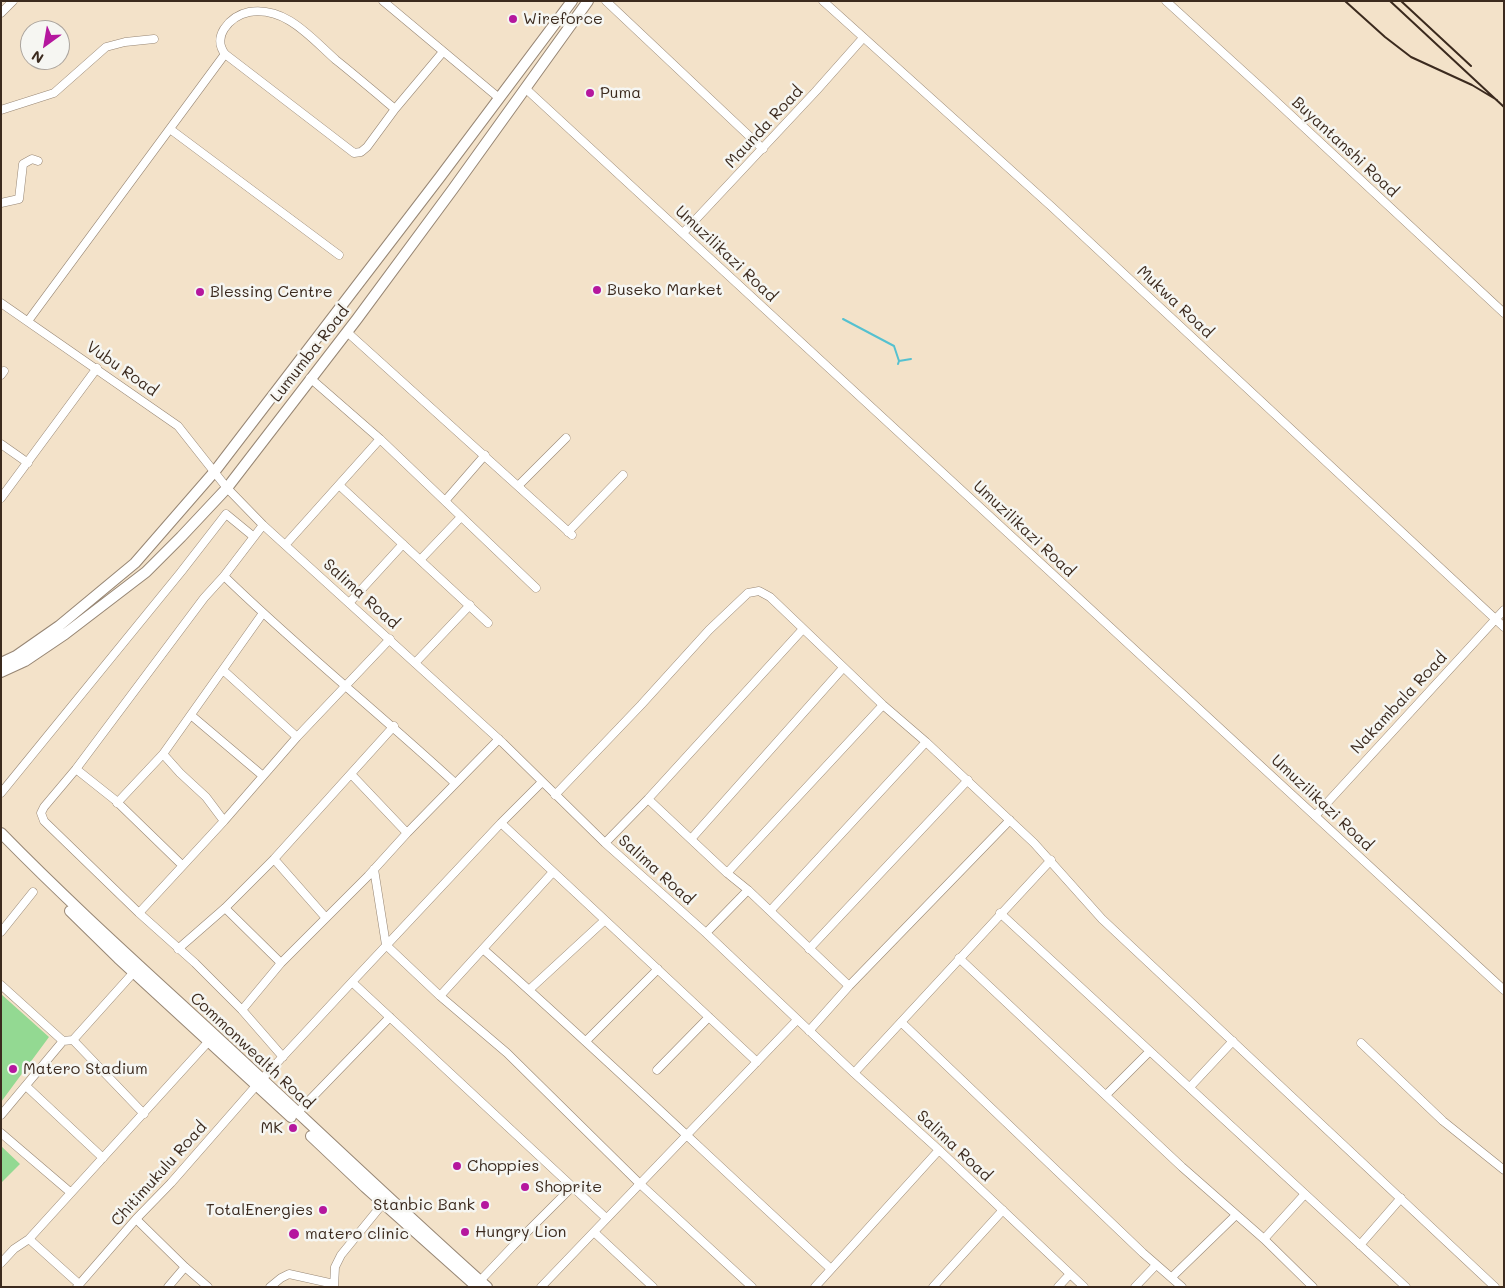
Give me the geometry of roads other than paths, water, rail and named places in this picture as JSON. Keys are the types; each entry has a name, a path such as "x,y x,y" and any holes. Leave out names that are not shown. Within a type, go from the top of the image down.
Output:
{"main road":[{"name":"Lumumba Road","path":"1,663 16,656 58,626 135,563 215,471 572,1"},
{"name":"Lumumba Road","path":"1,672 25,661 65,634 146,572 227,488 454,189 588,1"},
{"name":"Commonwealth Road","path":"1,833 73,905 259,1082 480,1285"},
{"name":"Commonwealth Road","path":"1,842 134,972 209,1041 297,1113 386,1200"}],"street":[{"path":"2,12 13,1"},
{"path":"383,1 442,53 499,98"},
{"path":"606,1 763,149"},
{"name":"Mukwa Road","path":"823,1 1052,206 1504,627"},
{"name":"Buyantanshi Road","path":"1166,1 1504,313"},
{"path":"395,109 306,32 282,16 260,11 244,13 230,22 221,36 221,48 225,54 354,152 361,152 367,147 395,109 442,53"},
{"name":"Maunda Road","path":"683,233 763,149 863,38"},
{"path":"1,110 54,93 106,47 125,42 154,39"},
{"path":"28,321 225,54"},
{"name":"Umuzilikazi Road","path":"525,88 1504,990"},
{"path":"170,129 339,255"},
{"path":"1,203 19,199 23,164 32,159 38,161"},
{"name":"Vubu Road","path":"1,303 178,426 215,471"},
{"path":"347,332 570,533 622,475"},
{"path":"1,498 97,368"},
{"path":"310,378 380,439 536,588"},
{"path":"518,486 566,438"},
{"path":"286,544 380,439"},
{"path":"1,444 28,463"},
{"path":"445,501 485,455"},
{"name":"Salima Road","path":"215,471 227,488 263,525 499,739 604,843 706,933 1084,1287"},
{"path":"339,485 488,623"},
{"path":"1,793 226,514 254,537"},
{"path":"420,560 461,517"},
{"path":"263,525 224,576 204,598 76,769 44,806 41,813 44,821 242,1010 283,1057"},
{"path":"350,602 403,544"},
{"path":"224,576 262,613 394,726 455,783"},
{"path":"555,795 642,705 709,630 748,593 759,591 770,597 883,705 968,780 1051,860 1102,919 1495,1287"},
{"path":"415,663 470,605"},
{"name":"Nakambala Road","path":"1315,816 1504,610"},
{"path":"117,803 164,754 262,613"},
{"path":"604,843 648,800 803,629"},
{"path":"139,913 297,738 390,639"},
{"path":"691,839 843,668"},
{"path":"223,670 297,738"},
{"path":"727,873 883,705"},
{"path":"192,716 263,776"},
{"path":"178,948 225,908 274,859 394,726"},
{"path":"242,1010 282,963 499,739"},
{"path":"770,911 926,742"},
{"path":"164,754 180,773 206,797 224,820"},
{"path":"76,769 117,803 182,865"},
{"path":"351,774 407,833"},
{"path":"809,949 968,780"},
{"name":"Chitimukulu Road","path":"78,1285 136,1219 171,1183 259,1082 501,823 542,782"},
{"path":"648,800 748,890 849,986"},
{"path":"809,1031 849,986 1010,820"},
{"path":"501,823 757,1062"},
{"path":"274,859 326,918"},
{"path":"854,1073 1051,860"},
{"path":"374,869 386,945 440,996 506,1053 639,1184 752,1287"},
{"path":"440,996 553,872"},
{"path":"706,933 748,890"},
{"path":"1,932 33,892"},
{"path":"225,908 282,963"},
{"path":"1000,913 1406,1287"},
{"path":"529,990 605,920"},
{"path":"483,949 586,1041 831,1269"},
{"path":"959,958 1313,1287"},
{"path":"586,1041 658,969"},
{"path":"1,1115 63,1042 73,1040 134,972"},
{"path":"352,982 606,1218"},
{"path":"1,985 63,1042"},
{"path":"297,1113 390,1017"},
{"path":"657,1070 709,1017"},
{"path":"546,1285 606,1218 797,1020"},
{"path":"902,1022 1156,1265 1182,1287"},
{"path":"73,1040 144,1114"},
{"path":"1,1263 14,1248 30,1239 70,1192 144,1114 209,1041"},
{"path":"1190,1087 1232,1041"},
{"path":"1361,1043 1444,1121 1504,1170"},
{"path":"1106,1095 1149,1052"},
{"path":"26,1086 103,1158"},
{"path":"1,1133 70,1192"},
{"path":"815,1287 939,1150"},
{"path":"480,1285 572,1187"},
{"path":"1264,1240 1304,1195"},
{"path":"1360,1245 1401,1198"},
{"path":"270,1287 289,1274 334,1286 335,1267 341,1255 386,1200"},
{"path":"933,1287 1003,1210"},
{"path":"1172,1277 1236,1215"},
{"path":"136,1219 208,1287"},
{"path":"594,1232 653,1287"},
{"path":"30,1239 78,1285"},
{"path":"1135,1287 1156,1265"},
{"path":"168,1287 185,1267"},
{"path":"1058,1287 1070,1274"}],"waterway":[{"path":"843,319 894,346 899,361 898,364"},
{"path":"899,361 911,359"}],"railway":[{"path":"1345,1 1385,37 1411,57 1472,85 1497,100"},
{"path":"1390,1 1504,107"},
{"path":"1401,1 1471,66"}],"place":[{"name":"Wireforce","path":"513,19"},
{"name":"Puma","path":"590,93"},
{"name":"Buseko Market","path":"597,290"},
{"name":"Blessing Centre","path":"200,292"},
{"name":"Matero Stadium","path":"13,1069"},
{"name":"MK","path":"293,1128"},
{"name":"Choppies","path":"457,1166"},
{"name":"Shoprite","path":"525,1187"},
{"name":"Stanbic Bank","path":"485,1205"},
{"name":"TotalEnergies","path":"323,1210"},
{"name":"Hungry Lion","path":"465,1232"},
{"name":"matero clinic","path":"294,1234"}]}
